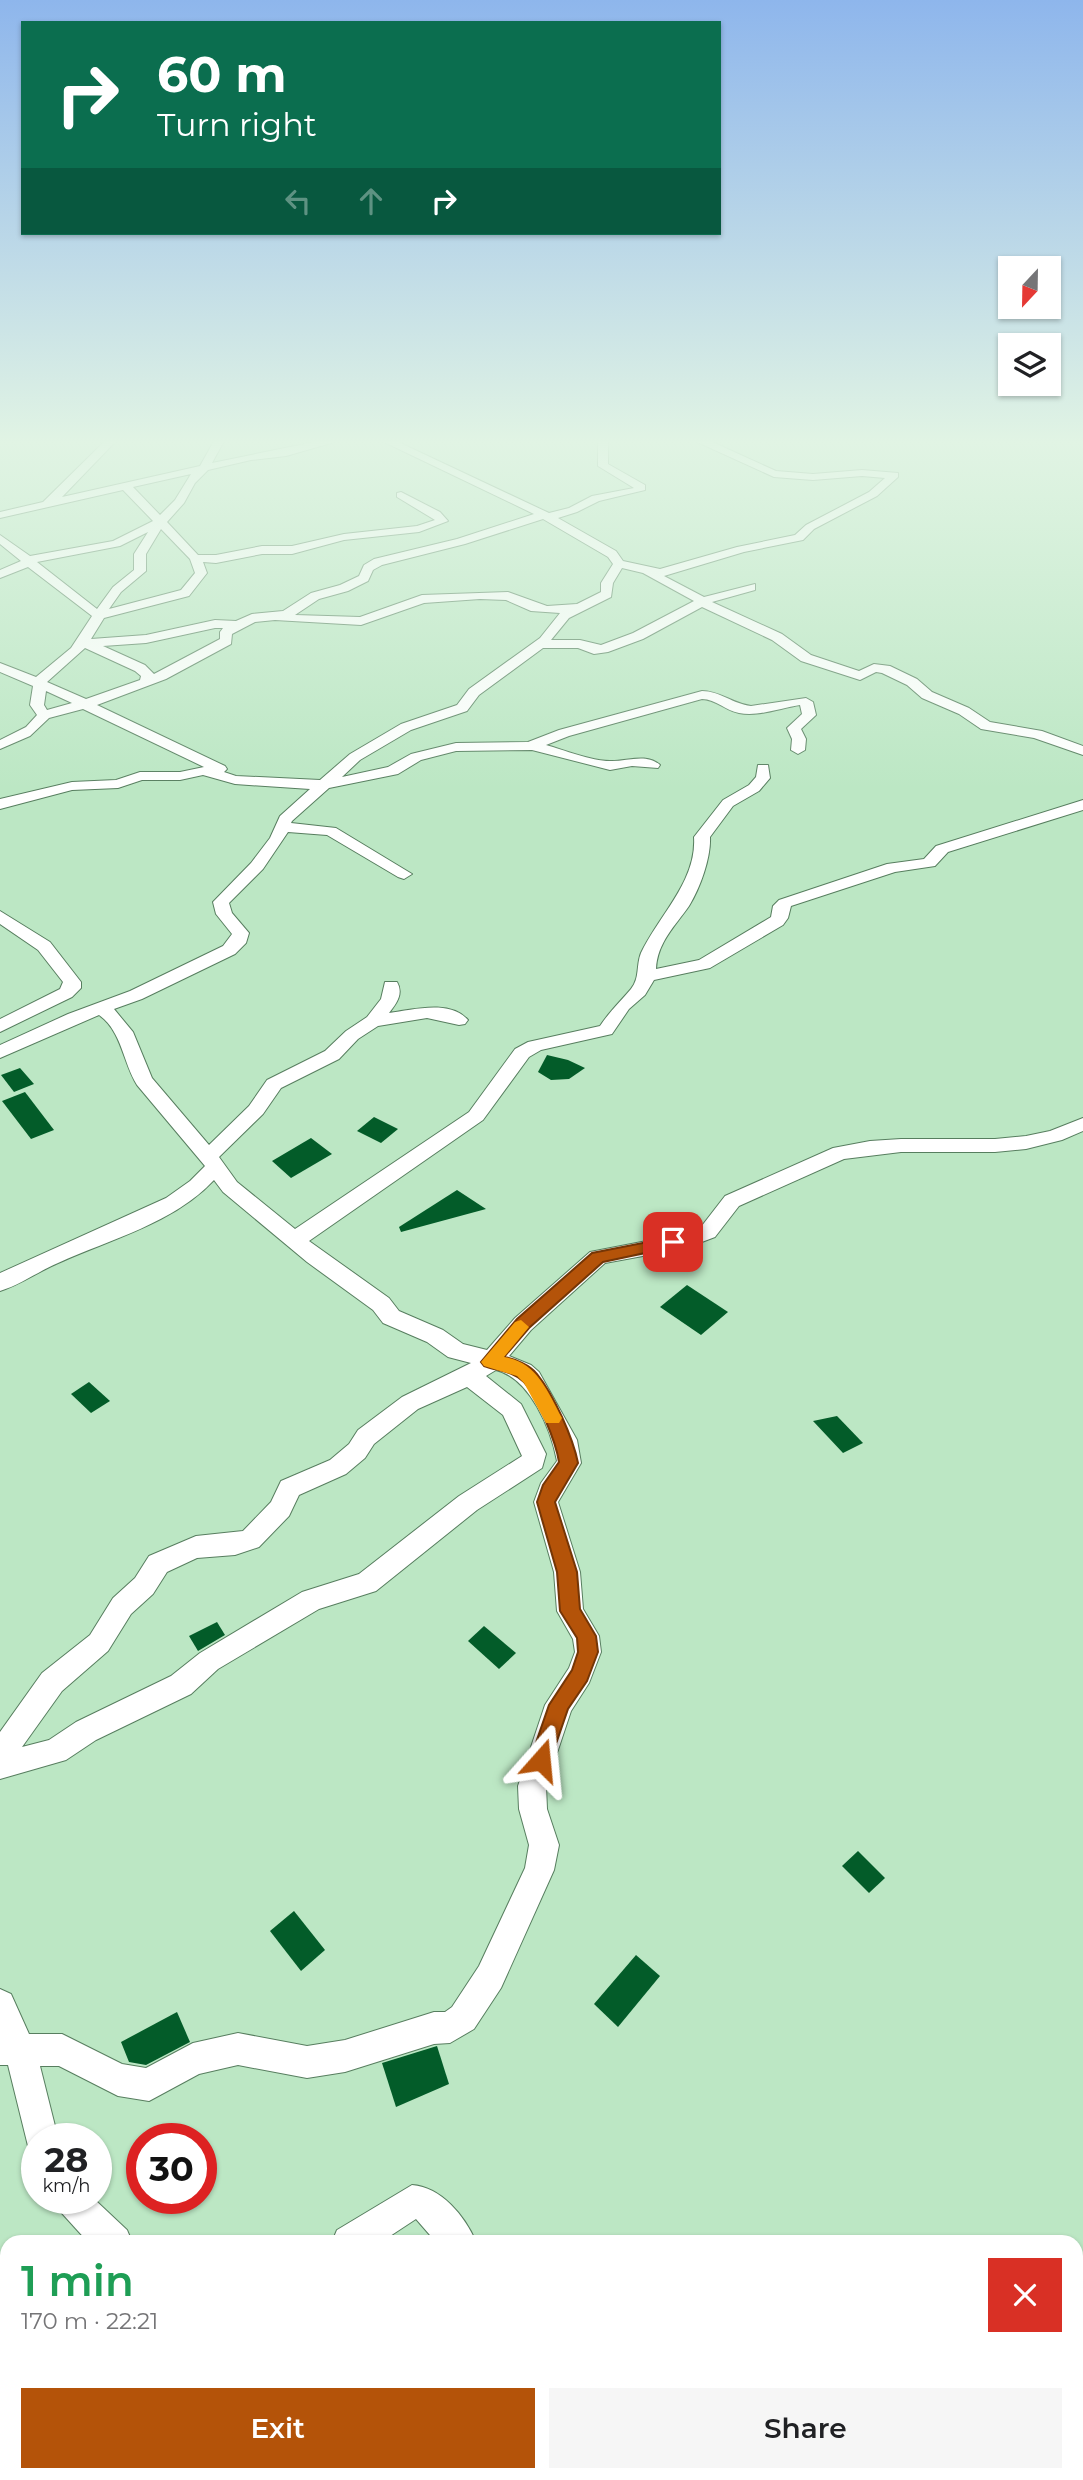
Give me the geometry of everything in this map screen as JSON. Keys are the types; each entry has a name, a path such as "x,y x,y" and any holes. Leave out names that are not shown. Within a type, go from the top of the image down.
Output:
{"street":[{"path":"23,557 88,609 99,614 188,591 201,573 195,558 227,557"},
{"path":"0,574 28,561 50,557"},
{"path":"39,684 58,670 82,644 115,589 140,570 140,557"},
{"path":"271,618 293,612 315,596 350,586 364,578 368,568 378,562 400,557"},
{"path":"614,557 619,564 649,573 703,601 709,607 776,637 806,658 860,676 874,668 885,669 912,682 927,695 964,711 986,726 1037,734 1083,751"},
{"path":"649,573 660,573 723,557"},
{"path":"0,1052 135,995 229,950 240,939 241,933 224,914 221,902 257,866 278,839 285,818 355,757 406,727 462,708 474,692 540,644 559,618 607,594 607,583 619,564"},
{"path":"540,644 580,644 600,650 630,640 703,601 751,587"},
{"path":"0,745 32,730 44,715 109,698 173,671 223,643 228,639 226,632 252,618 361,621 422,599 480,594 508,596 531,607 547,610 580,607"},
{"path":"82,644 146,639 215,624 236,625"},
{"path":"82,644 140,668 148,676 146,681"},
{"path":"0,667 85,704 124,725 179,747 187,755 255,782"},
{"path":"39,684 41,693 37,705 44,715"},
{"path":"0,804 72,786 118,784 141,776 180,776 203,771 235,780 321,785 400,769 416,757 456,747 531,746 564,733 706,694 739,709 751,710 806,702 809,715 794,728 799,739 798,750"},
{"path":"531,746 610,766 632,762 653,765"},
{"path":"296,1238 476,1116 492,1097 513,1063 527,1049 606,1030 623,1005 639,991 647,976 648,957 665,923 682,903 703,852 702,837 729,803 754,788 763,778 762,768"},
{"path":"647,976 708,963 777,921 780,918 781,906 785,903 893,867 929,863 942,849 1083,805"},
{"path":"282,827 331,831 404,874"},
{"path":"0,916 44,946 72,982 72,988 0,1026"},
{"path":"0,1283 57,1252 177,1201 212,1172 229,1139 256,1110 274,1084 332,1055 352,1035 373,1021 390,1000 391,986"},
{"path":"0,1766 56,1751 86,1731 181,1685 209,1661 311,1600 367,1583 468,1503 534,1461 534,1454 513,1410 479,1369 435,1336 391,1317 381,1304 315,1257 296,1238 212,1172 140,1075 120,1021 100,1008"},
{"path":"373,1021 428,1013 443,1014 459,1020"},
{"path":"479,1369 523,1324 598,1257 687,1241 708,1232 732,1201 820,1161 859,1148 1045,1141 1083,1124"},
{"path":"0,1755 52,1682 99,1643 122,1606 144,1586 158,1564 197,1547 250,1540 280,1508 290,1488 338,1467 357,1451 366,1437 410,1403 479,1369 511,1365 531,1378 565,1440 569,1463 550,1490 546,1502 567,1572 570,1611 586,1636 588,1652 580,1674 559,1705 532,1786 533,1809 544,1845 539,1870 512,1934 479,1997 463,2018 450,2026 434,2028 345,2056 307,2062 238,2049 193,2059 149,2085 118,2080 62,2050 10,2049"},
{"path":"0,2005 10,2049 36,2123"},
{"path":"360,2235 412,2202 425,2203 453,2235"},
{"path":"84,2214 107,2235"}],"building":[{"path":"547,1055 585,1068 569,1079 551,1080 538,1072"},
{"path":"20,1068 34,1084 14,1092 1,1075"},
{"path":"25,1092 54,1130 31,1139 2,1101"},
{"path":"374,1117 398,1129 381,1143 357,1131"},
{"path":"311,1138 332,1154 291,1178 272,1161"},
{"path":"457,1190 486,1209 401,1232 399,1227"},
{"path":"687,1285 728,1312 701,1335 660,1307"},
{"path":"89,1382 110,1401 91,1413 71,1394"},
{"path":"837,1416 863,1443 843,1453 813,1421"},
{"path":"217,1622 225,1635 198,1651 189,1636"},
{"path":"484,1626 516,1653 499,1669 468,1641"},
{"path":"858,1851 885,1878 869,1893 842,1866"},
{"path":"294,1911 325,1950 301,1971 270,1931"},
{"path":"636,1955 660,1976 618,2027 594,2004"},
{"path":"177,2012 190,2042 146,2065 129,2062 121,2042"},
{"path":"437,2046 449,2084 396,2107 382,2063"}],"slow traffic":[{"path":"521,1327 490,1362 511,1365 531,1378 553,1418"}],"route":[{"path":"541,1760 559,1705 580,1674 588,1652 586,1636 570,1611 567,1572 546,1502 550,1490 569,1463 565,1440 531,1378 511,1365 490,1362 523,1324 598,1257 673,1242"}]}
